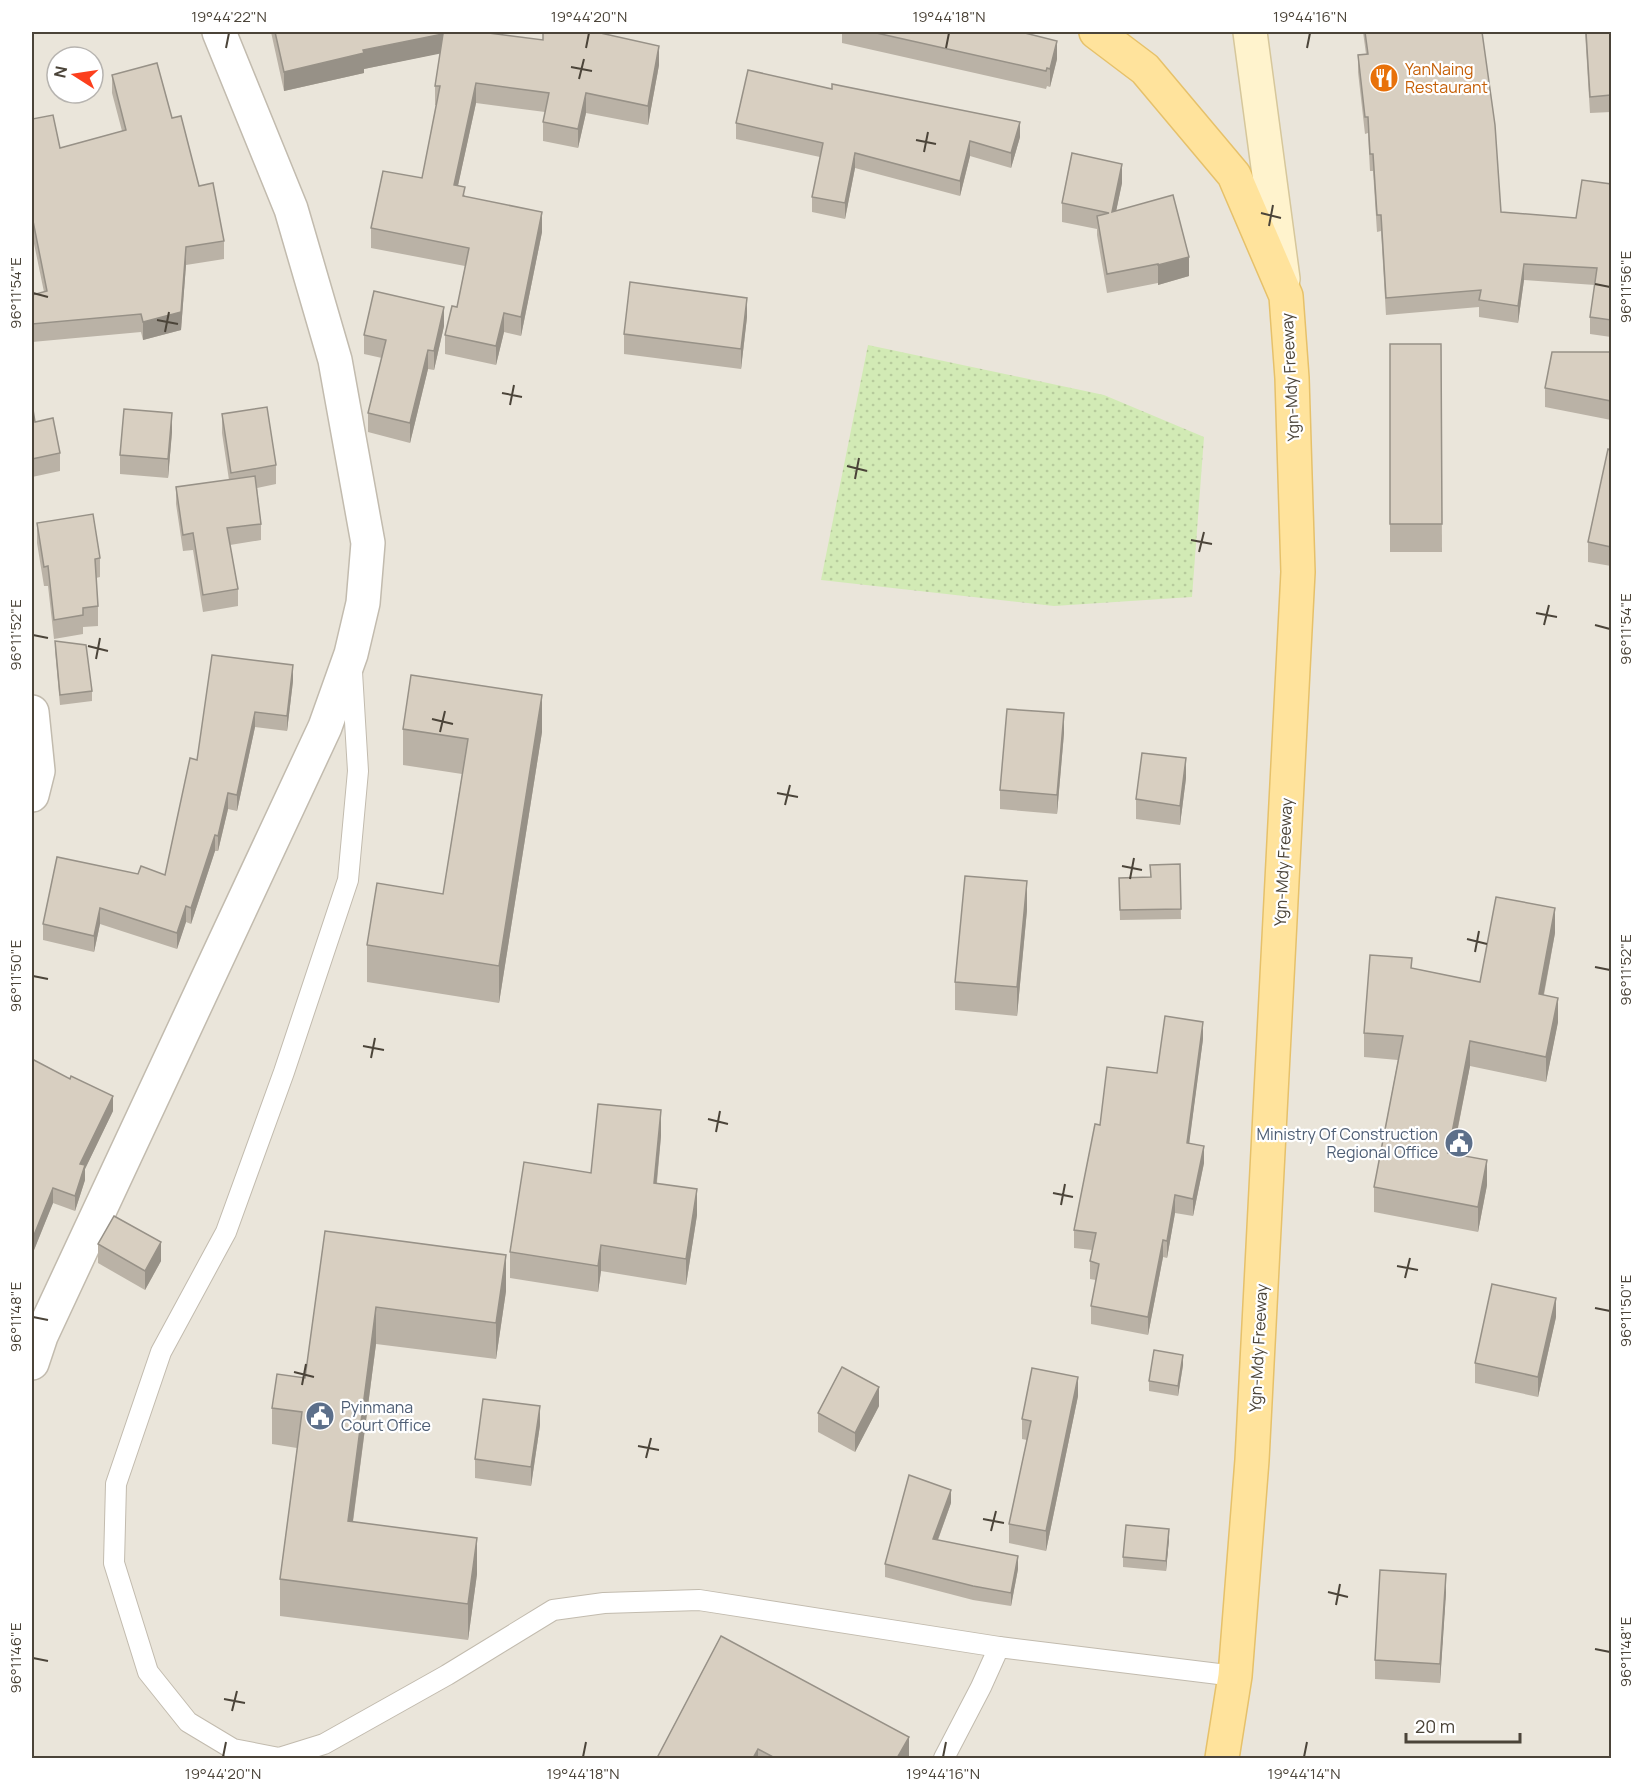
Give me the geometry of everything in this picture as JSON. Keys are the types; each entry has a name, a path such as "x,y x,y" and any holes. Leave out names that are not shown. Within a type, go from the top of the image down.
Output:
{"main road":[{"name":"Ygn-Mdy Freeway","path":"1096,32 1145,69 1234,176 1286,296 1292,378 1298,572 1252,1460 1235,1676 1222,1758"},
{"path":"1250,32 1286,296"}],"street":[{"path":"32,1363 41,1336 325,727 351,654 363,603 368,543 334,360 291,209 219,32"},
{"path":"32,712 38,771 32,795"}],"lane":[{"path":"351,654 357,771 348,880 284,1072 226,1232 161,1352 116,1484 114,1563 148,1672 188,1722 233,1749 279,1758 324,1744 447,1675 553,1610 604,1603 699,1600 999,1647 1235,1676"},
{"path":"944,1758 999,1647"}],"shaded area":[{"path":"32,32 1611,32 1611,1758 32,1758"}],"green space":[{"path":"868,345 1104,395 1204,437 1192,597 1054,606 821,580"}],"building":[{"path":"275,32 481,32 543,40 543,32 596,32 659,46 648,106 586,93 578,129 543,122 549,93 476,83 454,185 465,187 463,196 542,212 521,317 504,313 496,346 445,335 452,306 457,307 469,248 371,228 383,171 422,178 440,86 435,86 443,34 363,50 364,53 284,72"},
{"path":"872,32 1021,32 1057,41 1050,69 1047,68 1046,71"},
{"path":"1365,32 1482,32 1495,125 1501,212 1576,218 1582,180 1611,184 1611,320 1590,317 1597,268 1524,264 1518,306 1479,300 1481,290 1386,298 1381,215 1377,215 1373,154 1370,154 1368,117 1365,117 1358,55 1368,54"},
{"path":"1586,32 1611,32 1611,95 1590,97"},
{"path":"157,63 172,118 181,116 199,186 213,183 224,241 186,247 181,312 143,322 141,314 32,324 32,295 47,291 32,216 32,119 53,115 60,148 126,130 112,75"},
{"path":"748,70 832,89 832,84 1020,122 1011,153 970,141 960,181 855,153 845,203 812,197 823,143 736,123"},
{"path":"1072,153 1122,164 1112,212 1173,195 1189,257 1107,274 1097,216 1109,213 1062,203"},
{"path":"630,282 747,298 741,349 624,334"},
{"path":"374,291 444,307 434,351 428,350 410,423 368,413 386,340 364,335"},
{"path":"1390,344 1441,344 1442,524 1390,524"},
{"path":"1552,352 1611,352 1611,401 1545,388"},
{"path":"32,403 35,422 53,418 60,453 32,459"},
{"path":"267,407 276,465 231,473 222,414"},
{"path":"124,409 172,413 168,459 120,455"},
{"path":"1608,449 1611,450 1611,547 1588,542"},
{"path":"255,476 261,524 227,528 238,589 203,595 193,533 183,535 176,487"},
{"path":"93,514 100,558 95,559 98,606 83,608 83,615 54,620 48,566 44,567 37,523"},
{"path":"55,641 86,645 92,691 60,695"},
{"path":"212,655 293,665 287,716 255,712 237,795 228,793 218,836 215,835 191,908 186,906 177,933 100,908 94,936 43,924 57,857 138,874 141,866 165,875 190,758 197,760"},
{"path":"411,675 542,695 499,966 367,945 377,883 443,894 468,739 403,729"},
{"path":"1007,709 1064,713 1057,795 1000,790"},
{"path":"1142,753 1186,758 1180,806 1136,799"},
{"path":"1180,864 1181,909 1120,910 1119,878 1151,877 1150,865"},
{"path":"965,876 1027,881 1017,987 955,982"},
{"path":"1496,897 1555,908 1539,994 1558,998 1546,1057 1470,1041 1448,1153 1487,1160 1478,1207 1374,1187 1403,1036 1364,1033 1370,955 1412,958 1411,968 1480,982"},
{"path":"1165,1016 1203,1022 1187,1143 1204,1146 1193,1199 1175,1195 1167,1241 1163,1240 1148,1317 1091,1306 1099,1264 1090,1261 1096,1233 1074,1230 1095,1124 1100,1125 1107,1067 1157,1073"},
{"path":"32,1059 70,1079 71,1076 113,1096 80,1164 85,1165 75,1196 53,1188 32,1240"},
{"path":"598,1104 661,1110 654,1183 697,1189 686,1259 601,1245 598,1266 510,1252 524,1162 591,1173"},
{"path":"114,1216 161,1242 145,1271 98,1244"},
{"path":"325,1231 506,1255 496,1323 376,1307 348,1521 477,1538 468,1604 280,1579 302,1412 272,1408 277,1374 305,1378"},
{"path":"1492,1284 1556,1298 1538,1377 1475,1363"},
{"path":"1154,1350 1183,1355 1178,1386 1149,1381"},
{"path":"842,1367 879,1387 855,1433 818,1413"},
{"path":"1032,1368 1078,1377 1046,1531 1009,1524 1031,1421 1022,1419"},
{"path":"483,1399 540,1406 531,1467 475,1459"},
{"path":"909,1475 951,1490 933,1539 1018,1556 1011,1593 885,1564"},
{"path":"1126,1525 1169,1529 1166,1561 1123,1557"},
{"path":"1380,1570 1446,1574 1440,1664 1375,1660"},
{"path":"721,1636 909,1737 897,1758 775,1758 758,1749 753,1758 657,1758"}],"place":[{"name":"YanNaing Restaurant","path":"1384,78"},
{"name":"Ministry Of Construction Regional Office","path":"1459,1143"},
{"name":"Pyinmana Court Office","path":"320,1416"}]}
